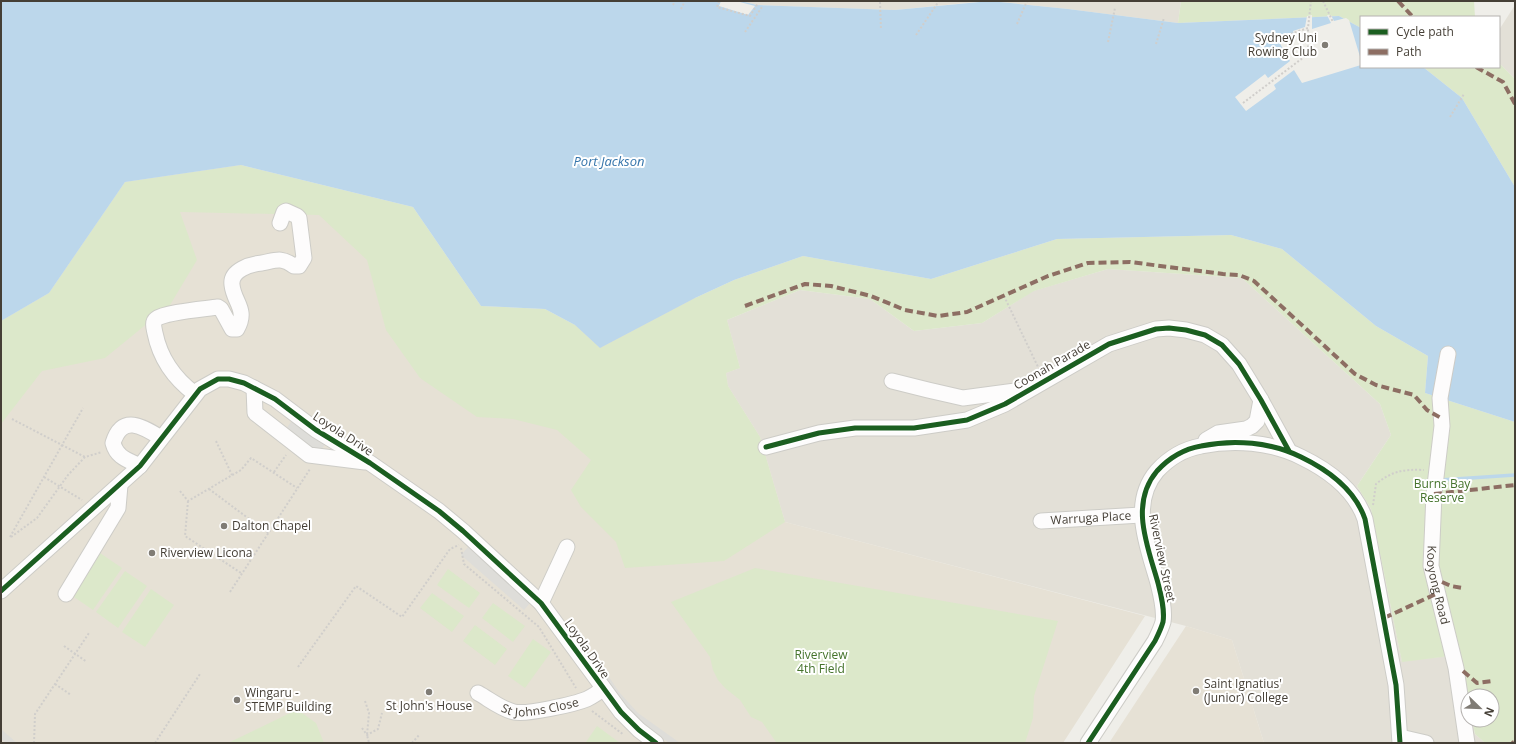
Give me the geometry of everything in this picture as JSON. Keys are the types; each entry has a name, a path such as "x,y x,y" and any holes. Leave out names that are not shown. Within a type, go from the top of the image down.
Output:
{"street":[{"path":"194,394 184,386 163,359 153,325 155,320 172,314 218,308 229,326 232,329 236,329 241,317 241,308 232,284 237,273 250,264 281,259 299,266 303,261 305,254 299,218 286,211 284,212 280,223"},
{"name":"Coonah Parade","path":"766,447 826,432 856,428 914,428 967,420 1005,404 1109,344 1156,329 1170,328 1205,335 1222,346 1239,364 1289,451"},
{"name":"Kooyong Road","path":"1448,354 1440,398 1442,426 1437,470 1430,566 1456,668 1467,743"},
{"name":"Loyola Drive","path":"1,591 140,466 194,394 218,379 229,379 244,383 275,399 316,430 370,463 445,516 463,531 541,603 621,712 639,730 656,743"},
{"name":"Coonah Parade","path":"892,381 963,398 1030,389"},
{"path":"254,388 255,413 309,455 370,463"},
{"name":"Riverview Street","path":"1088,743 1155,641 1163,620 1161,595 1146,540 1142,515 1145,492 1154,474 1171,458 1195,447 1218,433 1246,429 1252,426 1257,421 1261,400"},
{"path":"140,466 121,458 113,443 115,438 125,425 131,424 146,429 161,438"},
{"name":"Riverview Street","path":"1195,447 1215,443 1245,443 1289,451 1322,470 1345,487 1361,508 1365,519 1396,684 1400,740"},
{"path":"66,594 118,508 120,485"},
{"name":"Warruga Place","path":"1041,521 1142,515"},
{"path":"541,603 567,547"},
{"name":"St Johns Close","path":"478,693 506,709 516,712 553,707 586,699 595,695 603,688"},
{"path":"1400,740 1426,743"}],"path":[{"path":"673,5 675,1"},
{"path":"680,9 685,1"},
{"path":"719,1 717,7 750,16 758,3"},
{"path":"916,35 939,1"},
{"path":"1017,24 1027,1"},
{"path":"1244,103 1308,54 1308,30 1311,1"},
{"path":"1323,1 1333,22"},
{"path":"880,2 881,30"},
{"path":"745,32 762,7"},
{"path":"1108,42 1115,8"},
{"path":"1156,44 1164,18"},
{"path":"1287,35 1308,30"},
{"path":"1450,117 1464,94"},
{"path":"1004,296 1041,373"},
{"path":"83,408 10,537 37,518 68,475 85,457 115,449"},
{"path":"12,419 85,457"},
{"path":"216,441 232,475"},
{"path":"273,473 287,453"},
{"path":"230,592 318,456"},
{"path":"188,501 242,470 251,458 297,488"},
{"path":"1361,508 1374,505 1376,484 1387,475 1410,469 1437,470"},
{"path":"44,477 94,508"},
{"path":"209,489 268,533"},
{"path":"180,491 188,501 185,536 242,574"},
{"path":"455,540 461,544 464,564 539,627 575,686 586,699 591,710 628,738"},
{"path":"298,667 356,586 402,618 450,549 461,544"},
{"path":"34,743 35,714 89,633"},
{"path":"64,646 86,662"},
{"path":"155,743 200,674"},
{"path":"55,684 71,695"},
{"path":"365,701 369,713 367,735 369,743"},
{"path":"367,735 378,729 382,713"},
{"path":"362,728 367,735"},
{"path":"412,743 420,734"}],"shaded area":[{"path":"741,1 986,1 895,10 757,5"},
{"path":"990,1 1181,1 1178,23"},
{"path":"1515,5 1515,79 1500,64 1500,28"},
{"path":"241,165 481,306 575,325 695,298 727,320 740,368 726,373 728,386 760,437 785,522 1145,616 1063,743 1,743 1,321 49,293 125,182"},
{"path":"1108,269 1242,278 1380,404 1391,435 1357,486 1371,509 1402,661 1458,655 1463,688 1460,688 1460,728 1474,728 1475,734 1485,743 1264,743 1232,640 1186,626 785,522 760,437 728,386 726,373 740,368 727,320 800,290 870,299 914,331 982,323 1033,291"},
{"path":"293,419 326,443 319,453 286,429"},
{"path":"468,547 531,602 524,610 461,555"},
{"name":"Saint Ignatius' (Junior) College","path":"1186,626 1232,640 1264,743 1109,743"},
{"path":"599,662 619,692 638,713 680,743 669,743 636,719 618,702 594,665"},
{"path":"1,729 17,743 6,743 1,739"}],"green space":[{"path":"1181,1 1474,1 1475,16 1360,16 1360,27 1339,16 1178,23"},
{"path":"1500,64 1515,79 1515,187 1462,98 1424,68 1500,68"},
{"name":"Burns Bay Reserve","path":"241,165 413,207 481,306 545,309 575,325 600,348 695,298 734,280 803,256 931,279 1057,239 1231,235 1282,249 1376,326 1428,356 1425,393 1515,422 1515,743 1485,743 1475,734 1474,728 1500,728 1500,688 1465,688 1458,655 1402,662 1371,509 1357,486 1391,435 1380,404 1242,278 1108,269 1034,291 982,323 914,331 870,299 800,290 727,320 740,368 726,373 728,386 760,437 785,522 724,561 625,568 616,542 581,507 571,490 591,460 557,430 513,419 477,417 420,378 386,330 367,260 319,215 180,212 197,260 170,305 105,358 42,371 1,424 1,321 49,293 125,182"},
{"path":"100,553 122,568 93,610 71,595"},
{"name":"Riverview 4th Field","path":"755,568 1058,621 1034,696 1033,718 1025,743 776,742 762,722 751,717 740,700 725,688 718,680 713,670 710,657 671,602"},
{"path":"448,569 480,593 469,608 437,585"},
{"path":"125,571 147,586 118,628 96,612"},
{"path":"151,589 174,605 145,647 122,632"},
{"path":"432,593 464,616 452,632 420,608"},
{"path":"493,603 525,626 513,642 482,618"},
{"path":"475,625 507,649 495,665 463,641"},
{"path":"533,639 551,652 525,688 508,676"},
{"path":"285,701 316,723 324,743 228,743 290,713"},
{"path":"597,726 620,743 586,742"}],"water":[{"name":"Port Jackson","path":"1,1 741,1 757,5 895,10 990,1 1178,23 1339,16 1360,27 1360,68 1424,68 1462,98 1515,187 1515,422 1425,393 1428,356 1376,326 1282,249 1231,235 1057,239 931,279 803,256 734,280 695,298 600,348 575,325 545,309 481,306 413,207 241,165 125,182 49,293 1,321"}],"pier":[{"path":"721,1 736,1 755,6 748,15 719,6"},
{"path":"1312,15 1312,29 1331,23 1327,15 1331,15 1334,21 1346,18 1349,20 1360,57 1360,65 1302,83 1294,70 1274,85 1276,89 1246,111 1235,97 1265,74 1268,78 1290,61 1278,40 1294,35 1293,31 1305,27 1307,16"}],"waterway":[{"path":"1440,480 1515,475"},
{"path":"1414,482 1432,481"}],"marked path":[{"path":"1398,1 1412,16"},
{"path":"1478,68 1503,82 1515,104"},
{"path":"745,306 805,284 831,286 871,296 905,310 938,316 967,312 1048,276 1088,263 1130,262 1239,275 1254,281 1355,374 1376,385 1414,395 1427,410 1441,418"},
{"path":"1434,494 1515,485"},
{"path":"1442,582 1451,586 1463,588"},
{"path":"1384,618 1438,593"},
{"path":"1463,671 1477,683 1492,681"}],"cycle path":[{"path":"766,447 819,433 855,428 914,428 967,420 1005,404 1109,344 1156,329 1169,328 1186,330 1205,335 1222,345 1239,364 1289,451"},
{"path":"1,591 140,466 200,389 218,379 229,379 244,383 275,399 316,430 370,463 439,511 463,531 541,603 621,712 639,730 656,743"},
{"path":"1088,743 1155,641 1163,622 1161,597 1143,526 1142,511 1144,497 1149,484 1162,466 1183,452 1195,447 1239,442 1265,445 1301,457 1321,468 1339,482 1355,499 1365,519 1396,685 1400,743"}],"place":[{"name":"Sydney Uni Rowing Club","path":"1325,45"},
{"name":"Dalton Chapel","path":"224,526"},
{"name":"Riverview Licona","path":"152,553"},
{"name":"Saint Ignatius' (Junior) College","path":"1196,691"},
{"name":"St John's House","path":"429,692"},
{"name":"Wingaru - STEMP Building","path":"237,700"}]}
